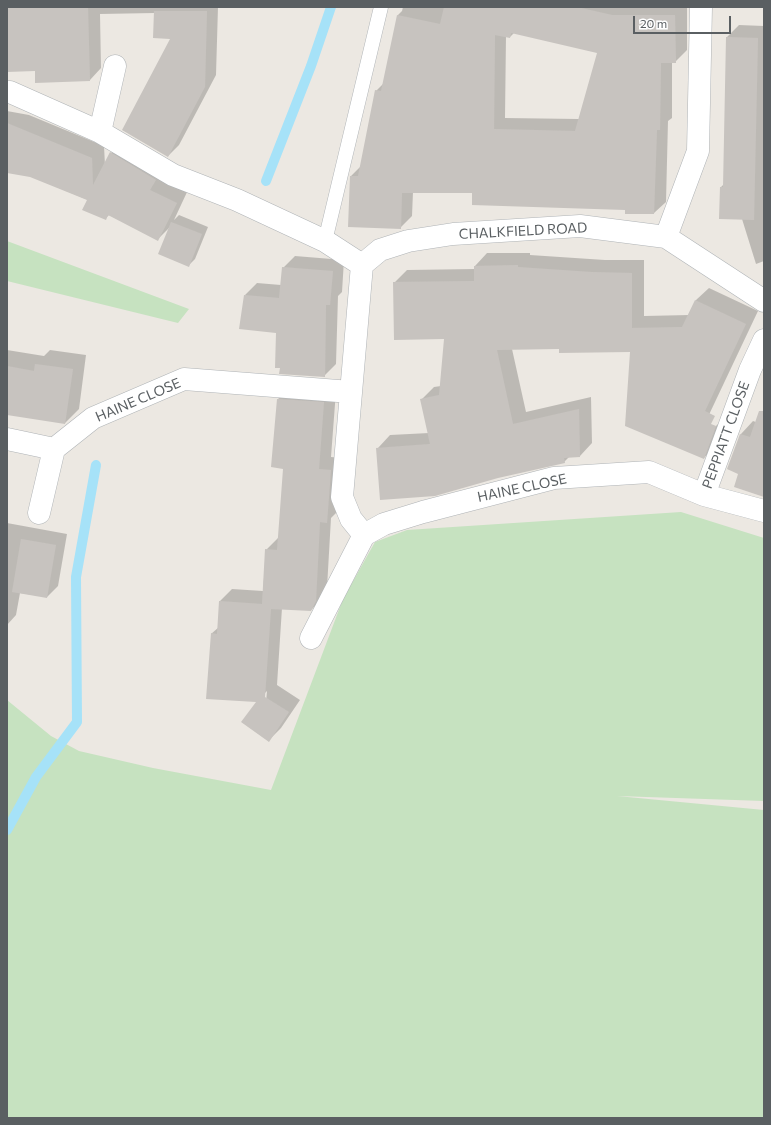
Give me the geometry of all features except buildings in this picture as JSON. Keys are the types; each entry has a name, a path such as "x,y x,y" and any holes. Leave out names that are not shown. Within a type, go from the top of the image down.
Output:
{"street":[{"path":"666,237 698,151 701,7"},
{"path":"100,132 115,66"},
{"path":"7,92 100,132 173,175 236,200 325,241 362,265 342,497 351,520 364,534 311,638"},
{"name":"CHALKFIELD ROAD","path":"362,265 380,250 408,241 453,234 580,226 666,237 764,301"},
{"name":"PEPPIATT CLOSE","path":"764,340 750,370 704,495 764,511"},
{"name":"HAINE CLOSE","path":"54,449 93,418 184,379 351,392"},
{"path":"7,439 54,449 39,513"},
{"name":"HAINE CLOSE","path":"364,534 384,524 423,512 554,478 649,472 704,495"}],"lane":[{"path":"325,241 381,7"}],"green space":[{"path":"7,241 189,309 178,323 7,281"},
{"path":"681,512 764,538 764,801 617,796 764,810 764,1118 7,1118 7,700 51,736 79,751 153,768 271,790 343,599 375,542 407,530"}],"waterway":[{"path":"266,181 311,66 331,7"},
{"path":"7,830 36,777 77,722 76,577 96,465"}]}
